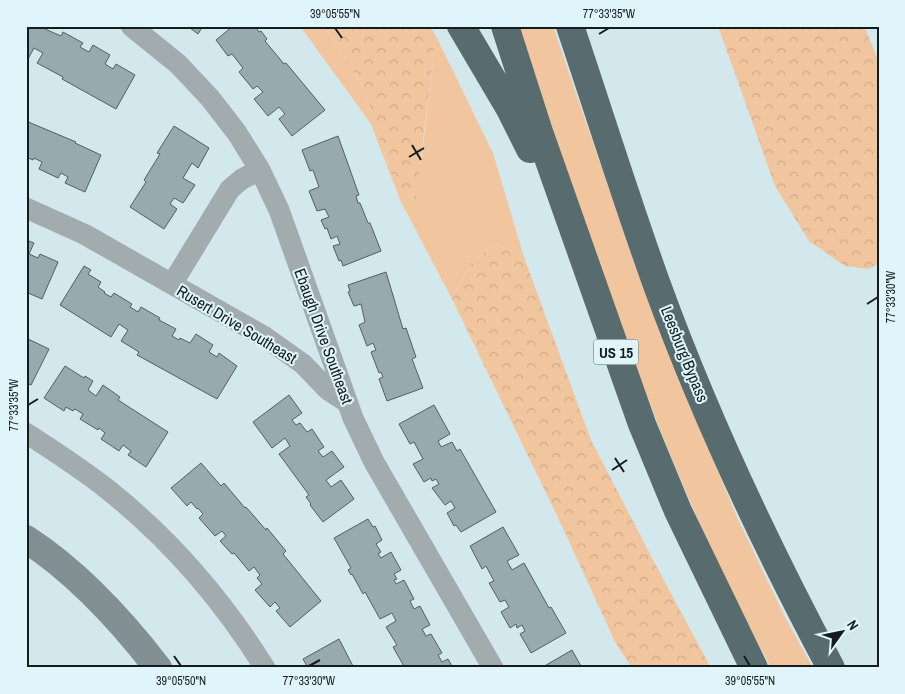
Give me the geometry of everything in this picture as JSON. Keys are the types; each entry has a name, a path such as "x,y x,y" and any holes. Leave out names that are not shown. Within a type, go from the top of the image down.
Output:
{"highway":[{"path":"461,26 510,109 585,266"},
{"name":"US 15","path":"505,26 585,266 642,424 678,511 754,668"},
{"name":"Leesburg Bypass","path":"570,26 658,285 702,398 743,495 831,668"}],"street":[{"name":"Ebaugh Drive Southeast","path":"131,26 178,64 210,98 237,133 260,170 279,210 348,403 374,462 493,668"},
{"name":"Rusert Drive Southeast","path":"172,284 230,189 260,170"},
{"name":"Rusert Drive Southeast","path":"26,208 84,234 265,337 303,364 328,390 348,403"},
{"path":"26,433 61,455 108,490 148,525 190,568 228,614 264,667"},
{"path":"26,539 48,553 88,590 140,644 158,668"}],"green space":[{"path":"300,26 324,26 363,87 400,200 371,124"},
{"path":"324,26 430,26 436,36 415,205 400,200 363,87"},
{"path":"518,26 553,26 637,271 691,407 737,517 785,617 813,668 771,668 731,591 695,513 630,353"},
{"path":"718,26 864,26 879,62 879,264 868,269 845,266 809,241 775,186"},
{"path":"436,36 493,153 524,257 495,244 470,264 452,299 400,200 421,163"},
{"path":"495,244 524,257 591,440 711,668 632,668 615,642 562,526 452,299 470,264"}],"building":[{"path":"26,26 47,26 45,29 61,36 63,32 83,43 80,47 89,52 93,45 110,55 105,64 113,69 116,64 135,75 116,109 37,63 43,53 34,48 28,59 26,58"},
{"path":"191,26 203,26 198,34 190,28"},
{"path":"233,26 255,26 259,32 261,31 267,39 265,41 325,110 292,136 279,119 285,114 279,107 268,116 254,99 263,92 257,86 253,89 239,72 243,68 232,54 228,56 216,40"},
{"path":"26,121 76,142 101,155 85,192 65,183 68,177 61,173 58,178 39,169 42,162 26,157"},
{"path":"174,126 209,148 198,168 192,163 183,178 195,185 183,203 174,198 170,204 177,209 164,229 130,207 146,182 144,180 160,154 157,153"},
{"path":"338,136 359,195 356,196 358,203 360,203 368,223 370,223 381,251 343,266 333,246 340,244 337,236 331,239 327,228 325,229 321,220 329,217 325,209 317,211 309,191 319,187 313,170 310,171 302,150"},
{"path":"26,240 34,243 29,254 38,258 40,254 58,262 42,299 26,292"},
{"path":"84,266 91,270 88,274 101,282 98,287 104,293 111,297 114,293 132,304 130,307 138,312 141,307 160,318 159,320 176,329 172,336 179,340 180,338 190,343 196,334 213,345 209,352 217,357 219,353 237,366 217,399 137,355 139,352 121,341 128,330 119,324 111,337 60,305"},
{"path":"386,272 403,329 406,328 416,357 412,359 423,388 387,401 379,379 383,377 381,372 379,373 371,352 376,350 373,343 367,346 359,325 365,322 361,304 354,306 348,292 350,291 348,285"},
{"path":"26,338 49,349 31,385 26,383"},
{"path":"65,366 84,378 85,376 93,381 88,390 96,396 103,385 120,397 118,400 168,432 146,467 128,455 131,451 123,445 119,451 101,439 105,433 80,419 83,414 75,409 73,411 66,407 64,411 44,398"},
{"path":"289,395 302,413 292,420 296,425 300,423 307,432 312,429 324,447 318,451 323,457 332,451 344,467 326,480 331,487 341,480 354,499 323,522 310,505 306,497 309,495 279,454 290,446 285,438 272,448 253,422"},
{"path":"434,405 450,434 438,441 441,447 452,442 457,451 460,449 496,512 461,532 456,525 454,526 447,513 455,508 451,501 445,505 432,488 439,484 436,479 432,481 431,478 424,482 413,464 423,459 414,442 410,444 399,424"},
{"path":"201,463 221,486 224,483 266,530 267,528 286,551 283,554 321,601 290,627 276,611 280,608 275,602 270,607 255,590 262,584 257,578 260,575 254,567 249,571 234,553 232,554 220,541 226,536 222,531 215,536 199,518 203,514 198,508 191,502 187,506 171,488"},
{"path":"368,519 373,527 375,526 382,540 376,544 381,552 378,554 381,558 391,552 401,570 394,574 397,579 394,580 396,584 404,580 414,599 410,601 414,609 420,606 430,625 422,629 426,636 431,634 442,653 438,655 442,662 448,659 453,668 405,668 393,647 397,645 386,627 396,621 392,613 380,619 365,592 363,594 348,570 351,568 334,538"},
{"path":"503,527 519,555 507,561 512,570 524,563 549,608 551,607 566,633 531,653 520,634 525,631 522,625 517,628 516,624 510,628 501,612 509,607 505,600 500,602 489,583 494,581 486,566 482,569 470,546"},
{"path":"339,639 354,668 308,668 303,659"},
{"path":"572,650 582,668 541,668"}]}
